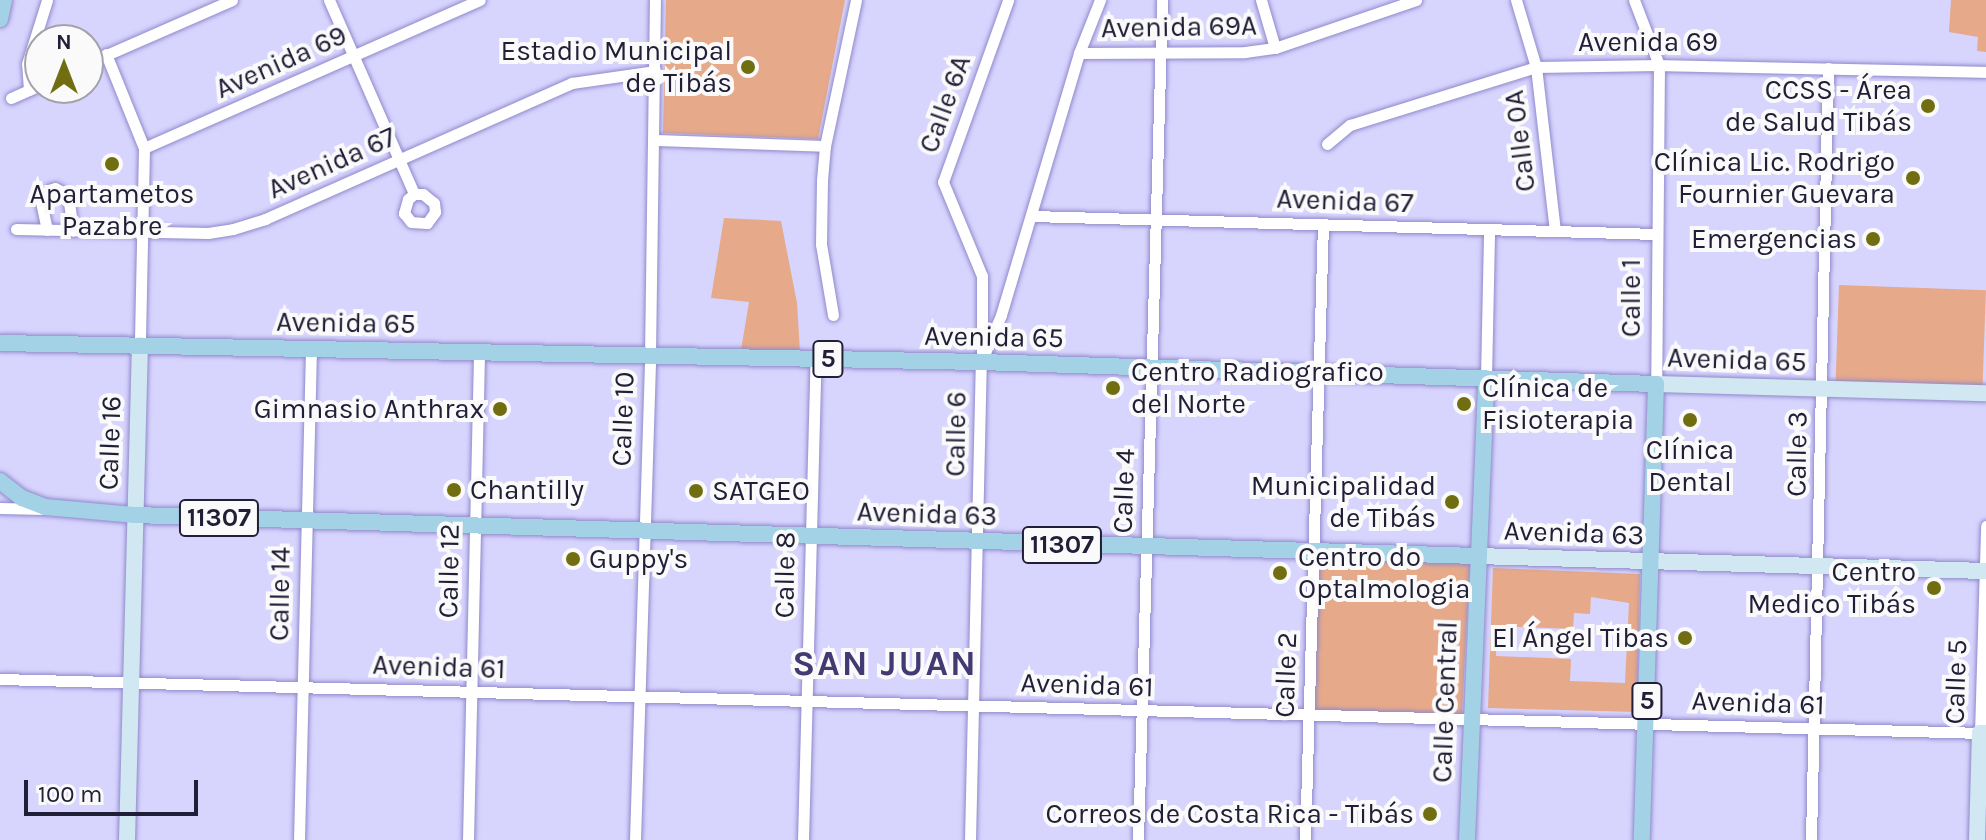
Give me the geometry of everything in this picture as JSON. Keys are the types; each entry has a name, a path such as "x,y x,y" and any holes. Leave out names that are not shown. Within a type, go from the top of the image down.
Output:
{"main road":[{"path":"0,19 4,0"},
{"name":"Avenida 65","path":"0,343 981,362 1656,384"},
{"name":"Calle Central","path":"1467,840 1486,378"},
{"name":"Calle 1","path":"1642,840 1656,384"},
{"name":"Avenida 63","path":"0,481 22,498 58,510 134,515 1477,556"}],"street":[{"path":"40,24 47,0"},
{"path":"106,54 214,4 232,0"},
{"path":"329,0 414,194"},
{"name":"Avenida 69","path":"144,148 480,0"},
{"name":"Calle 10","path":"635,840 637,696 650,355 655,0"},
{"path":"833,315 821,244 825,146 856,0"},
{"name":"Calle 6A","path":"981,362 984,314 982,276 943,182 1008,0"},
{"name":"Calle 6","path":"970,840 981,362 1001,315 1079,53 1100,0"},
{"name":"Calle 4","path":"1138,840 1162,0"},
{"path":"1261,0 1275,48"},
{"name":"Avenida 69A","path":"1079,53 1245,52 1275,48 1416,0"},
{"name":"Calle 0A","path":"1516,0 1536,67 1555,231"},
{"name":"Calle 1","path":"1634,0 1659,65 1656,384"},
{"name":"Calle 16","path":"106,54 144,148 127,840"},
{"name":"Avenida 69","path":"1327,144 1350,125 1536,67 1659,65 1986,72"},
{"name":"Calle 3","path":"1811,840 1828,68"},
{"name":"Avenida 67","path":"16,229 208,233 233,229 265,219 572,83 655,71"},
{"path":"11,98 24,92"},
{"path":"655,140 825,146"},
{"path":"47,230 41,201 49,190 55,188 68,195 73,231"},
{"name":"Avenida 67","path":"1032,216 1657,234"},
{"name":"Calle 2","path":"1305,840 1323,224"},
{"name":"Calle Central","path":"1486,378 1489,230"},
{"path":"984,314 1001,315"},
{"name":"Calle 14","path":"299,840 311,348"},
{"name":"Calle 12","path":"468,840 479,352"},
{"name":"Calle 8","path":"803,840 816,358"},
{"name":"Avenida 65","path":"1656,384 1986,393"},
{"name":"Avenida 63","path":"0,508 58,510"},
{"name":"Calle 5","path":"1977,840 1983,733 1986,526"},
{"name":"Avenida 63","path":"1477,556 1985,571"},
{"name":"Avenida 61","path":"0,679 1983,733"}],"shaded area":[{"name":"Estadio Municipal de Tibás","path":"666,0 845,0 818,139 663,133"},
{"path":"1951,0 1986,0 1986,52 1977,51 1978,37 1949,32"},
{"path":"724,218 781,221 797,303 800,352 741,350 749,302 711,298"},
{"path":"1839,285 1986,290 1983,387 1836,382"},
{"path":"1319,556 1470,564 1461,723 1311,715"},
{"path":"1493,568 1640,574 1637,712 1488,708","holes":["1591,597 1629,603 1625,683 1570,681 1571,659 1496,656 1497,626 1573,629 1574,613 1590,614"]}],"place":[{"name":"Estadio Municipal de Tibás","path":"748,67"},
{"name":"CCSS - Área de Salud Tibás","path":"1928,106"},
{"name":"Apartametos Pazabre","path":"112,164"},
{"name":"Clínica Lic. Rodrigo Fournier Guevara","path":"1913,178"},
{"name":"Emergencias","path":"1873,239"},
{"name":"Centro Radiografico del Norte","path":"1113,388"},
{"name":"Clínica de Fisioterapia","path":"1464,404"},
{"name":"Gimnasio Anthrax","path":"500,409"},
{"name":"Clínica Dental","path":"1690,420"},
{"name":"Chantilly","path":"454,490"},
{"name":"SATGEO","path":"696,491"},
{"name":"Municipalidad de Tibás","path":"1452,502"},
{"name":"Guppy's","path":"573,559"},
{"name":"Centro do Optalmologia","path":"1280,573"},
{"name":"Centro Medico Tibás","path":"1934,588"},
{"name":"El Ángel Tibas","path":"1685,638"},
{"name":"Correos de Costa Rica - Tibás","path":"1430,814"}],"district":[{"name":"SAN JUAN","path":"885,664"}]}
